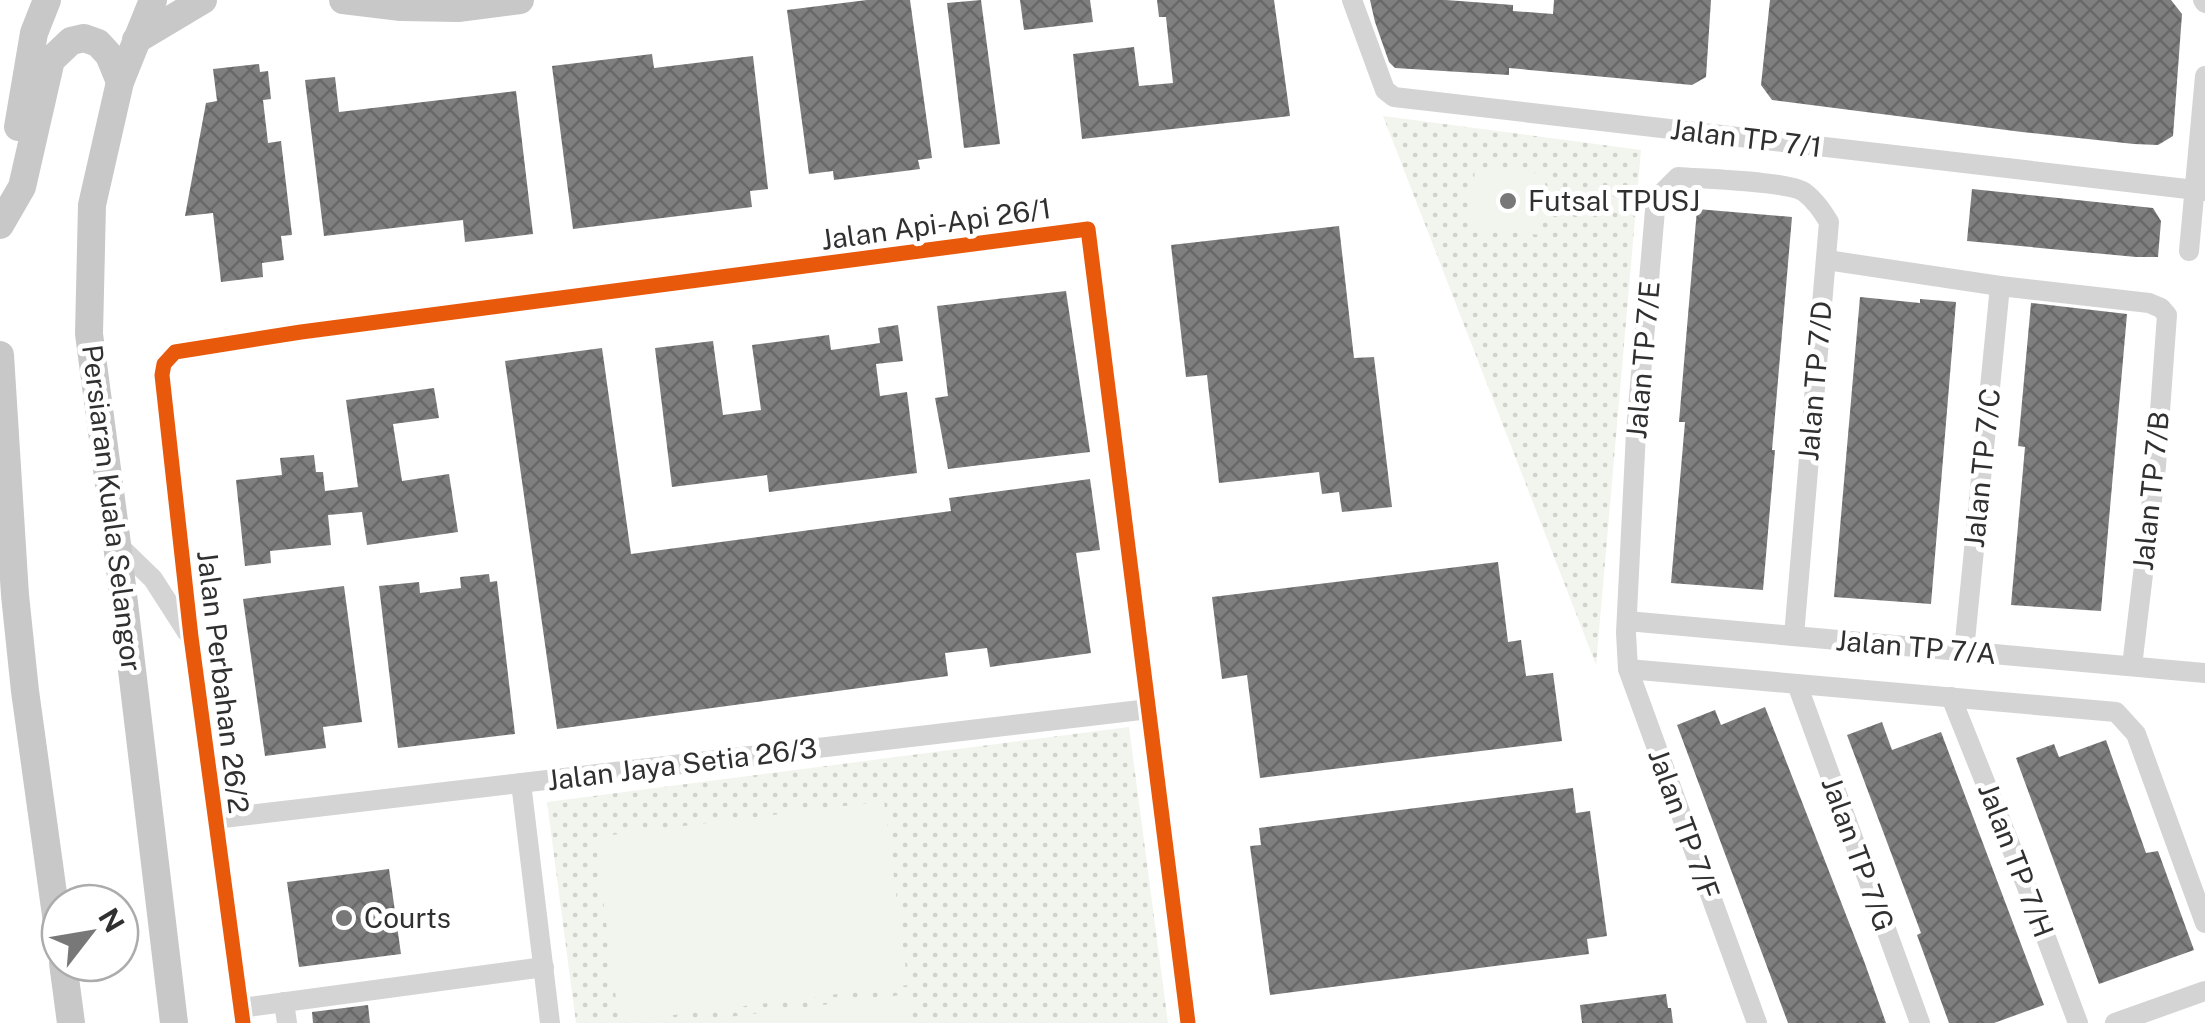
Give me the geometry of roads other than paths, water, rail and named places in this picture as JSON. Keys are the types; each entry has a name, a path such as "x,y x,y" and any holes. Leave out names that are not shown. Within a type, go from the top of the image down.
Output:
{"main road":[{"path":"0,229 34,33 34,0"},
{"path":"34,33 47,0"},
{"name":"Persiaran Kuala Selangor","path":"154,0 120,82 92,206 89,334 118,544 174,1023"},
{"path":"136,40 202,0"},
{"path":"343,0 458,8 520,0"},
{"path":"0,229 22,187 50,60 71,41 84,38 98,43 109,55 120,82"},
{"path":"0,355 24,690 51,883"},
{"path":"65,983 71,1023"}],"street":[{"name":"Jalan TP 7/1","path":"1352,0 1385,90 1394,97 2200,191"},
{"path":"2190,251 2200,191 2205,76"},
{"name":"Jalan TP 7/E","path":"1626,621 1636,432 1655,210 1664,191 1678,178 1749,182"},
{"name":"Jalan TP 7/D","path":"1749,182 1800,189 1818,204 1829,222 1794,636"},
{"name":"Jalan Api-Api 26/1","path":"175,352 1088,229 1188,1023"},
{"path":"1827,260 2000,286"},
{"name":"Jalan TP 7/B","path":"2000,286 2149,303 2167,316 2156,466 2132,666"},
{"name":"Jalan TP 7/C","path":"1964,651 2000,286"},
{"name":"Jalan Perbahan 26/2","path":"175,352 164,364 162,375 191,637 242,1016"},
{"path":"118,544 153,579 191,637"},
{"name":"Jalan TP 7/A","path":"1626,621 2205,673"},
{"name":"Jalan TP 7/F","path":"1626,621 1628,669 1757,1023"},
{"path":"1628,669 2116,712 2136,734 2205,923"},
{"name":"Jalan TP 7/G","path":"1797,684 1920,1023"},
{"name":"Jalan TP 7/H","path":"1951,697 2078,1023"},
{"name":"Jalan Jaya Setia 26/3","path":"215,819 1148,709"},
{"path":"521,783 550,1023"},
{"path":"242,1016 544,968"},
{"path":"2115,1023 2205,991"}],"place":[{"name":"Futsal TPUSJ","path":"1508,201"},
{"name":"Courts","path":"344,918"}]}
